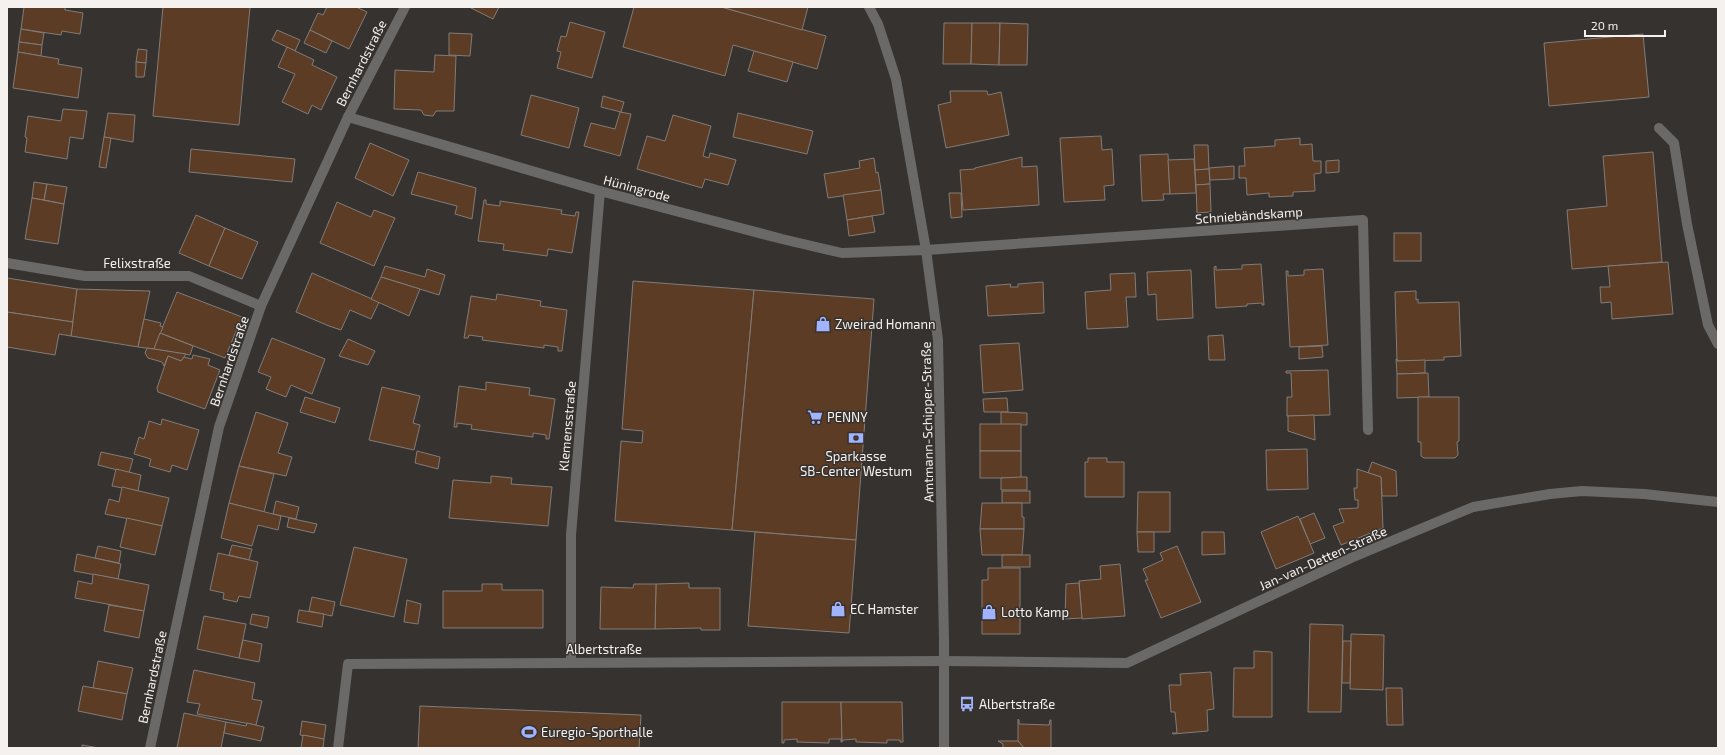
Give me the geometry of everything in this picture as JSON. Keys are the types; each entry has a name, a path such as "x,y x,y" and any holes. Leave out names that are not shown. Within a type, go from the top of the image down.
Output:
{"street":[{"name":"Bernhardstraße","path":"150,748 219,427 262,306 348,117 405,7"},
{"name":"Amtmann-Schipper-Straße","path":"869,7 878,24 896,79 926,250 938,340 944,661 944,748"},
{"name":"Hüningrode","path":"348,117 600,192 842,253 926,250"},
{"path":"1659,128 1674,144 1687,224 1708,325 1718,344"},
{"name":"Klemensstraße","path":"571,662 571,535 600,192"},
{"name":"Schniebändskamp","path":"926,250 1363,220 1368,430"},
{"name":"Felixstraße","path":"7,263 85,276 190,276 262,306"},
{"name":"Jan-van-Detten-Straße","path":"944,661 1127,663 1351,558 1473,507 1550,494 1582,491 1644,494 1718,502"},
{"name":"Albertstraße","path":"338,748 348,664 944,661"}],"building":[{"path":"24,7 65,7 65,10 83,13 80,34 62,31 61,35 21,29"},
{"path":"163,7 250,7 239,125 153,116"},
{"path":"327,7 356,7 367,12 349,49 310,30 318,13 323,15"},
{"path":"469,7 499,7 493,19"},
{"path":"634,7 721,7 826,36 817,69 733,45 725,76 623,47"},
{"path":"808,7 802,30 725,8"},
{"path":"570,22 605,32 592,78 557,68 561,52 557,51 561,36 566,37"},
{"path":"944,23 972,23 971,64 943,64"},
{"path":"972,23 1000,23 999,65 971,64"},
{"path":"1000,23 1028,24 1027,65 999,65"},
{"path":"21,29 44,33 42,45 19,42"},
{"path":"277,30 300,40 295,51 272,40"},
{"path":"310,30 332,41 326,53 304,43"},
{"path":"449,33 472,34 470,56 449,55"},
{"path":"1643,34 1649,97 1549,106 1544,43"},
{"path":"19,42 42,45 41,56 18,52"},
{"path":"287,47 314,60 312,65 337,77 321,110 312,105 308,114 282,102 295,74 278,67"},
{"path":"138,49 147,50 146,63 136,62"},
{"path":"754,51 793,62 787,82 748,71"},
{"path":"18,52 59,59 58,64 82,68 78,98 13,88"},
{"path":"435,55 456,56 454,111 436,111 433,116 424,115 421,110 394,109 395,70 434,72"},
{"path":"136,62 146,63 144,77 136,77"},
{"path":"950,91 987,91 988,95 1001,92 1009,135 946,148 938,105 951,102"},
{"path":"531,95 579,108 569,148 521,135"},
{"path":"603,96 624,102 621,112 601,107"},
{"path":"63,109 87,111 83,139 70,137 67,159 25,152 27,138 25,137 28,116 61,121"},
{"path":"620,112 631,114 620,156 584,146 591,123 615,129"},
{"path":"108,113 135,115 133,142 104,137"},
{"path":"738,113 813,131 807,154 733,137"},
{"path":"673,115 711,126 703,156 709,158 710,153 736,160 728,185 705,179 702,188 637,169 647,136 665,141"},
{"path":"1101,136 1102,150 1112,149 1114,185 1104,186 1105,200 1064,202 1060,138"},
{"path":"104,137 111,138 106,168 99,167"},
{"path":"1300,138 1300,145 1312,144 1313,161 1321,161 1321,173 1314,174 1315,191 1293,192 1293,196 1269,197 1269,193 1247,195 1246,178 1239,178 1239,166 1245,166 1244,148 1275,146 1275,140"},
{"path":"370,143 409,160 393,196 355,178"},
{"path":"1194,145 1208,145 1209,169 1195,170"},
{"path":"191,149 295,159 292,182 189,172"},
{"path":"1653,152 1662,262 1572,269 1567,210 1607,206 1603,156"},
{"path":"1168,154 1170,194 1163,194 1164,200 1142,201 1140,155"},
{"path":"1022,157 1022,167 1037,166 1039,205 963,210 960,170 975,169"},
{"path":"874,158 876,173 878,172 881,190 828,198 824,174 860,168 859,161"},
{"path":"1194,159 1196,193 1170,194 1168,160"},
{"path":"1339,160 1339,172 1326,173 1326,161"},
{"path":"1234,166 1234,179 1210,180 1209,168"},
{"path":"1209,169 1210,184 1196,185 1195,170"},
{"path":"418,172 476,188 472,219 455,214 457,206 411,194"},
{"path":"34,182 47,184 44,200 32,198"},
{"path":"47,184 67,187 64,204 44,200"},
{"path":"1210,184 1211,212 1197,213 1196,185"},
{"path":"881,190 884,214 847,220 843,195"},
{"path":"949,193 961,193 962,217 951,218"},
{"path":"32,198 64,204 58,244 25,239"},
{"path":"484,200 486,200 486,204 500,206 500,201 562,210 561,214 575,216 576,212 579,212 572,253 548,249 547,256 503,250 504,244 478,241"},
{"path":"337,202 371,217 374,210 395,218 374,266 320,243"},
{"path":"196,215 225,228 209,266 179,253"},
{"path":"872,216 875,232 849,236 847,220"},
{"path":"225,228 258,242 242,279 209,266"},
{"path":"1394,233 1421,233 1421,261 1394,261"},
{"path":"1668,262 1673,314 1612,319 1611,302 1601,303 1600,287 1610,287 1608,266"},
{"path":"1261,264 1264,305 1262,305 1262,303 1247,304 1247,306 1216,308 1214,267 1216,266 1216,270 1242,269 1242,265"},
{"path":"385,266 425,277 427,269 445,275 439,295 381,277"},
{"path":"1323,269 1328,345 1290,347 1286,271 1288,271 1288,276 1304,275 1304,270"},
{"path":"1191,270 1193,318 1157,320 1156,294 1148,295 1147,272"},
{"path":"312,273 379,302 371,319 350,310 341,330 296,312"},
{"path":"1135,273 1136,297 1126,297 1128,327 1087,329 1085,292 1111,290 1110,274"},
{"path":"381,277 420,289 409,316 371,299"},
{"path":"7,278 77,289 73,322 7,312"},
{"path":"633,281 754,290 732,530 615,521 621,441 642,443 643,431 622,429"},
{"path":"1043,282 1044,313 988,316 986,286 1011,284 1010,287 1018,287 1018,284"},
{"path":"77,289 150,291 138,347 71,336"},
{"path":"754,290 874,299 856,540 732,530"},
{"path":"1416,291 1416,300 1418,299 1418,303 1459,302 1461,356 1444,357 1444,360 1397,361 1395,292"},
{"path":"177,292 242,317 225,358 160,333"},
{"path":"497,294 541,301 540,306 567,310 562,351 558,351 558,347 544,345 544,348 482,340 483,337 469,335 468,338 464,338 471,296 496,300"},
{"path":"7,312 73,322 71,336 59,334 55,355 7,347"},
{"path":"144,319 161,323 160,326 163,327 154,349 138,347"},
{"path":"160,333 193,346 190,355 154,349"},
{"path":"1223,335 1225,360 1209,360 1208,336"},
{"path":"272,338 325,359 312,394 291,385 286,397 266,389 271,377 258,372"},
{"path":"348,339 375,351 368,365 339,356"},
{"path":"1019,343 1023,390 983,393 980,345"},
{"path":"1322,346 1323,357 1299,359 1299,347"},
{"path":"147,348 186,354 181,361 168,356 164,366 162,362 148,358 145,353"},
{"path":"193,355 210,359 208,365 220,370 205,409 158,392 157,388 168,356 181,361 184,357 192,359"},
{"path":"1396,359 1397,361 1425,360 1425,373 1397,374"},
{"path":"1328,370 1330,415 1287,416 1287,397 1292,397 1291,373 1286,373 1286,371"},
{"path":"1428,373 1429,397 1397,398 1397,374"},
{"path":"486,382 530,388 529,395 555,399 549,439 546,439 546,435 533,433 533,437 471,429 472,425 457,423 457,427 454,427 459,386 486,390"},
{"path":"382,387 420,396 413,423 420,425 414,450 369,440"},
{"path":"305,397 340,408 335,423 300,412"},
{"path":"1418,397 1459,397 1459,441 1457,442 1458,455 1455,458 1424,458 1421,456 1421,442 1418,442"},
{"path":"1007,398 1008,412 984,412 983,399"},
{"path":"256,412 288,423 278,453 292,457 286,476 239,466"},
{"path":"1001,412 1027,413 1027,425 1001,425"},
{"path":"1314,415 1315,440 1288,431 1288,416"},
{"path":"162,419 199,430 187,470 172,465 170,472 149,466 151,459 134,454 139,437 144,439 149,421 161,425"},
{"path":"980,424 1021,424 1021,451 980,451"},
{"path":"1307,449 1308,489 1267,490 1266,450"},
{"path":"417,451 440,457 438,469 415,463"},
{"path":"980,451 1021,451 1021,478 980,478"},
{"path":"101,452 133,459 129,473 98,465"},
{"path":"1088,458 1107,458 1107,462 1124,462 1124,497 1085,497 1085,462 1088,462"},
{"path":"1372,462 1396,471 1397,496 1382,496 1381,477 1368,473"},
{"path":"239,466 274,474 264,512 229,503"},
{"path":"116,469 141,475 138,491 112,486"},
{"path":"1357,469 1381,477 1383,528 1341,545 1333,526 1344,522 1339,509 1358,508 1358,500 1355,500 1354,488 1357,488"},
{"path":"491,476 512,478 511,484 552,487 548,526 449,518 453,480 491,483"},
{"path":"1027,477 1027,490 1001,490 1001,478"},
{"path":"122,487 169,498 162,526 105,514 109,499 119,502"},
{"path":"1002,491 1030,491 1030,503 1002,503"},
{"path":"1138,492 1170,492 1170,532 1137,532"},
{"path":"276,501 299,507 296,519 273,514"},
{"path":"229,503 281,516 278,530 258,525 252,546 221,538"},
{"path":"982,503 1022,503 1024,529 980,529"},
{"path":"1314,513 1325,538 1310,544 1300,519"},
{"path":"1298,516 1314,553 1276,569 1261,532"},
{"path":"127,518 162,526 155,555 120,547"},
{"path":"289,518 317,524 314,533 287,527"},
{"path":"980,529 1024,529 1022,555 982,555"},
{"path":"755,532 856,540 849,633 748,626"},
{"path":"1137,532 1154,532 1154,552 1138,552"},
{"path":"1202,532 1224,532 1225,554 1202,555"},
{"path":"232,545 252,549 249,560 229,555"},
{"path":"98,546 121,551 119,563 95,558"},
{"path":"1177,546 1201,602 1161,618 1145,580 1148,580 1143,569 1163,560 1160,553"},
{"path":"354,547 407,559 394,617 340,605"},
{"path":"218,553 258,562 250,598 239,596 237,602 223,599 224,593 210,590"},
{"path":"77,554 121,564 118,579 74,571"},
{"path":"1002,555 1030,555 1030,567 1002,567"},
{"path":"1120,564 1125,616 1082,619 1079,581 1101,579 1100,566"},
{"path":"988,568 1020,568 1020,634 982,634 982,580 988,580"},
{"path":"93,574 149,585 144,611 75,598 78,581 92,584"},
{"path":"689,583 689,588 720,588 720,630 701,630 701,628 655,629 656,584"},
{"path":"1079,583 1082,618 1065,619 1066,584"},
{"path":"482,584 502,584 502,590 543,590 543,628 443,628 443,591 482,591"},
{"path":"634,584 656,584 655,629 600,629 601,587 633,588"},
{"path":"312,597 335,602 332,616 309,611"},
{"path":"407,600 421,604 418,624 404,622"},
{"path":"109,605 144,611 139,638 104,631"},
{"path":"299,610 324,614 322,627 297,622"},
{"path":"252,614 269,617 267,628 250,624"},
{"path":"204,616 246,624 239,658 197,649"},
{"path":"1310,624 1343,625 1341,712 1308,712"},
{"path":"1351,634 1384,635 1383,690 1350,689"},
{"path":"243,640 262,644 259,662 239,658"},
{"path":"1343,641 1351,641 1350,683 1342,683"},
{"path":"1254,651 1272,652 1272,717 1233,717 1234,668 1254,668"},
{"path":"98,661 133,668 127,694 93,688"},
{"path":"194,670 255,683 252,699 262,701 256,725 197,714 200,704 187,702"},
{"path":"1211,672 1214,709 1207,710 1208,731 1173,734 1172,733 1177,733 1175,712 1171,712 1169,685 1181,685 1180,674"},
{"path":"83,686 127,694 122,720 78,711"},
{"path":"1386,688 1402,688 1403,725 1387,725"},
{"path":"782,702 841,702 842,742 841,739 829,739 829,743 797,742 797,739 784,740 784,743 782,743"},
{"path":"841,702 902,702 903,742 900,742 900,740 887,740 887,743 856,742 856,739 843,740 842,742"},
{"name":"Euregio-Sporthalle","path":"420,706 641,715 639,748 418,748"},
{"path":"184,713 226,722 221,748 177,748"},
{"path":"1018,719 1019,724 1049,725 1051,720 1051,748 1024,748 1018,741"},
{"path":"302,721 326,725 324,739 300,735"},
{"path":"226,722 246,726 247,723 264,727 261,741 224,733"},
{"path":"303,735 324,739 323,748 301,748"},
{"path":"998,741 1018,741 1024,748 1003,748 1003,744"},
{"path":"82,745 99,748 82,748"}],"place":[{"name":"Zweirad Homann","path":"823,324"},
{"name":"PENNY","path":"815,417"},
{"name":"Sparkasse SB-Center Westum","path":"856,438"},
{"name":"EC Hamster","path":"838,609"},
{"name":"Lotto Kamp","path":"989,612"},
{"name":"Albertstraße","path":"967,704"},
{"name":"Euregio-Sporthalle","path":"529,732"}]}
